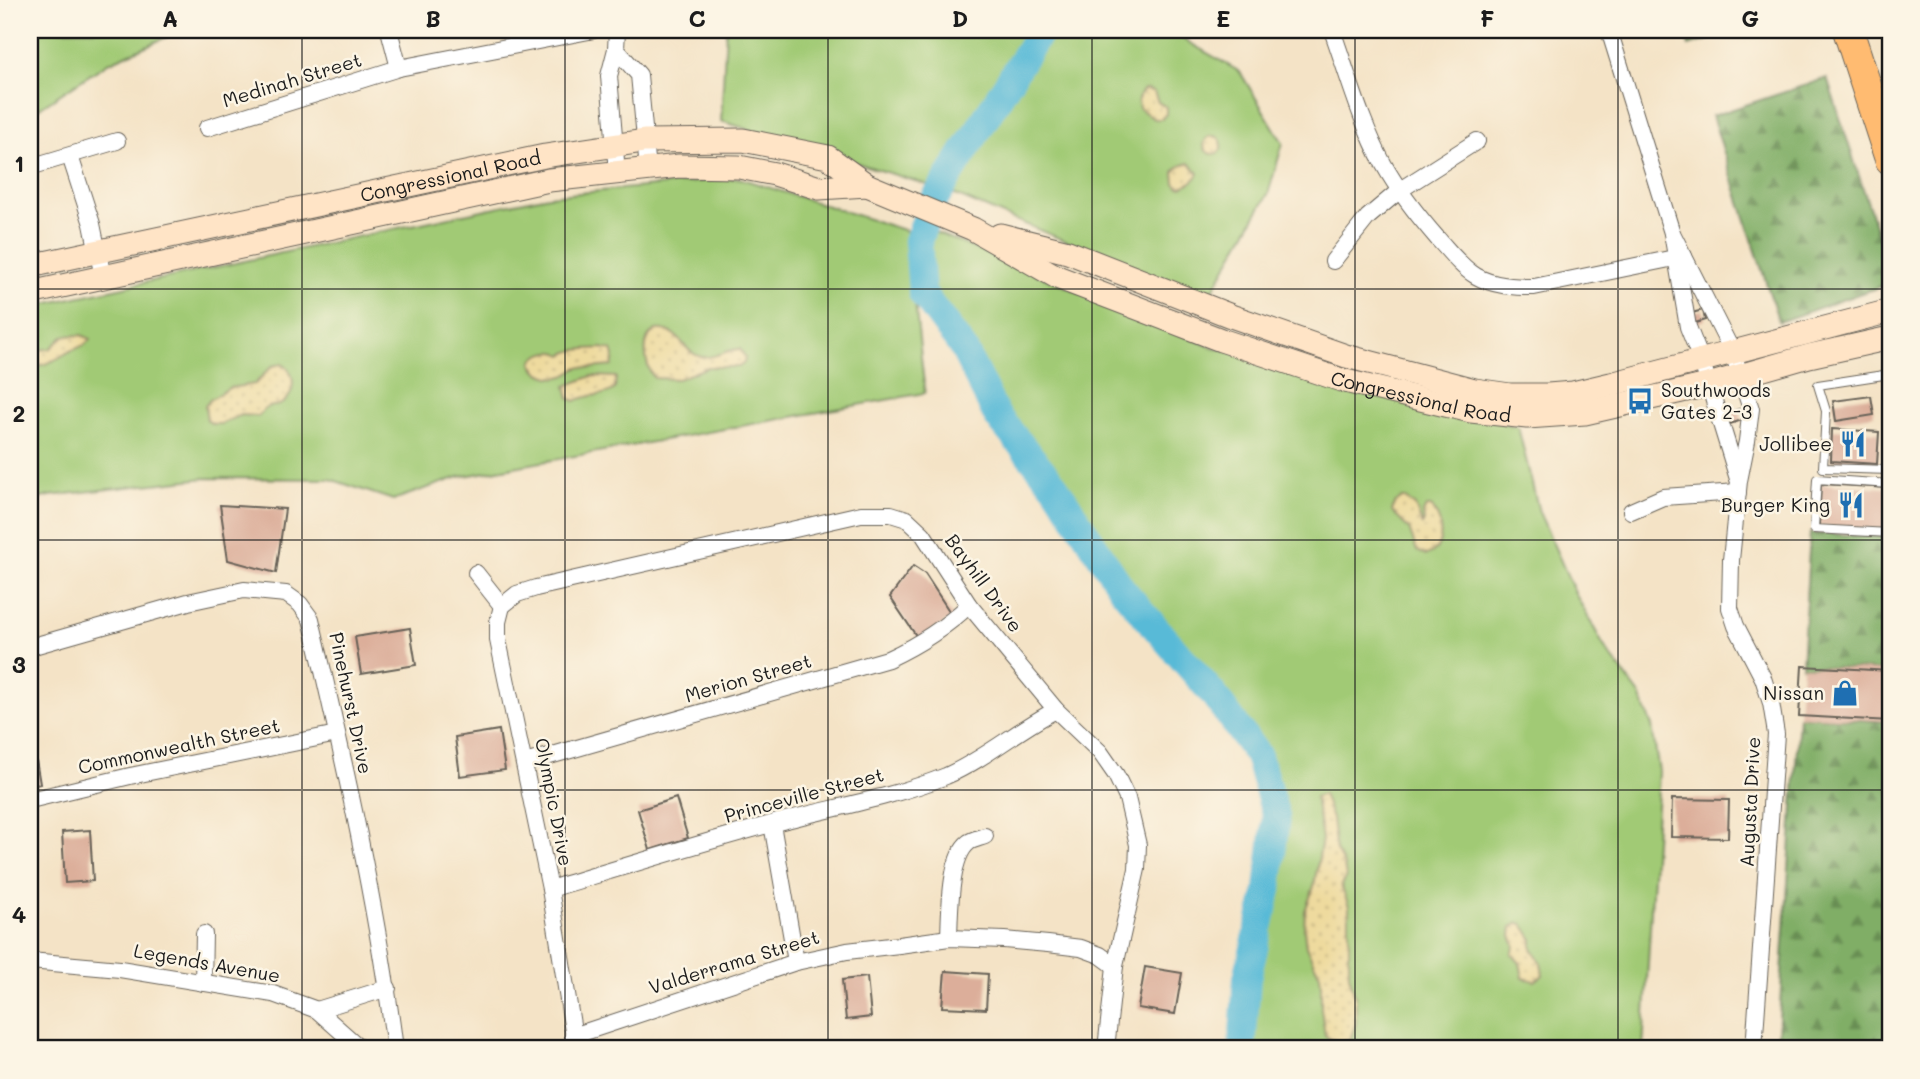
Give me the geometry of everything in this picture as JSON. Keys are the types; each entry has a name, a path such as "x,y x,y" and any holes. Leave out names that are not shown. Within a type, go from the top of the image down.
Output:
{"highway":[{"path":"1848,30 1890,159"}],"main road":[{"name":"Congressional Road","path":"30,265 545,156 644,141 743,140 828,157 867,185 971,228 1068,252 1231,316 1346,356 1475,390 1527,396 1573,393 1702,362 1890,311"},
{"name":"Congressional Road","path":"30,293 549,180 679,166 739,166 819,188 867,185"},
{"name":"Congressional Road","path":"971,228 1057,277 1221,340 1340,380 1471,411 1527,417 1585,413 1708,385 1810,356 1890,338"}],"street":[{"path":"388,30 399,68"},
{"name":"Medinah Street","path":"208,128 399,68 594,30"},
{"path":"617,30 610,76 617,173"},
{"path":"1332,30 1368,133 1400,190 1454,257 1476,276 1497,284 1534,287 1680,257"},
{"name":"Augusta Drive","path":"1609,30 1680,257 1733,353 1751,409 1738,487 1730,608 1735,626 1763,678 1771,703 1776,734 1755,1049"},
{"path":"616,49 639,75 648,170"},
{"path":"30,167 117,141"},
{"path":"1333,261 1368,217 1400,190 1477,141"},
{"path":"70,156 92,224 103,277"},
{"name":"Augusta Drive","path":"1680,257 1688,327 1702,362 1738,487"},
{"path":"1631,511 1663,497 1738,487"},
{"name":"Bayhill Drive","path":"502,606 517,594 536,588 861,514 891,514 907,519 923,534 969,605 1056,710 1100,752 1116,775 1127,798 1138,845 1138,869 1115,966 1107,1049"},
{"path":"476,573 502,606"},
{"name":"Pinehurst Drive","path":"30,647 217,595 244,590 286,594 300,604 311,619 338,734 388,988 395,1049"},
{"name":"Merion Street","path":"525,763 888,660 951,623 969,605"},
{"name":"Olympic Drive","path":"502,606 498,622 498,640 550,889 574,1042"},
{"name":"Princeville Street","path":"550,889 772,824 872,800 946,775 979,760 1032,723 1056,710"},
{"name":"Commonwealth Street","path":"30,800 130,776 338,734"},
{"path":"772,824 796,962"},
{"path":"949,938 953,879 959,856 968,843 985,836"},
{"path":"203,983 204,934"},
{"name":"Valderrama Street","path":"574,1042 796,962 848,951 949,938 1004,940 1081,948 1100,955 1115,966"},
{"name":"Legends Avenue","path":"30,961 120,969 273,994 317,1010 361,1049"},
{"path":"317,1010 388,988"}],"lane":[{"path":"1890,374 1818,385 1826,411 1823,468 1890,470"},
{"path":"1890,484 1817,480 1814,529 1890,533"}],"green space":[{"path":"30,30 182,30 108,63 30,114"},
{"path":"726,30 1161,30 1176,35 1240,72 1283,143 1268,194 1207,300 941,189 721,121"},
{"path":"1684,30 1737,30 1689,46"},
{"path":"1827,78 1890,271 1890,283 1779,322 1712,116"},
{"path":"739,178 907,231 925,393 459,477 393,500 330,479 205,478 49,496 30,501 30,307 548,196"},
{"path":"925,228 1209,346 1518,427 1539,512 1576,595 1606,650 1640,695 1652,726 1659,772 1643,1049 1242,1049 1247,978 1268,890 1276,816 1258,756 1213,694 1122,589 1055,486 997,416 963,348 922,293 913,243"},
{"path":"1810,533 1890,537 1890,671 1802,666"},
{"path":"1799,716 1890,722 1890,1049 1777,1049"}],"sand":[{"path":"1143,90 1154,92 1158,102 1166,107 1166,114 1161,119 1154,119 1139,108 1138,99"},
{"path":"1209,136 1217,136 1222,145 1220,152 1209,154 1204,149 1204,141"},
{"path":"1189,163 1199,173 1191,182 1179,187 1175,183 1174,172"},
{"path":"656,330 670,332 695,355 702,357 740,349 745,357 744,363 739,367 708,367 678,379 654,378 648,366 646,345"},
{"path":"81,335 91,339 85,345 38,366 30,360 32,350 50,349 64,336"},
{"path":"577,350 612,350 612,366 579,367 566,375 554,377 545,376 532,363 538,356 548,352 563,355"},
{"path":"281,364 290,371 293,382 290,394 283,403 266,408 258,416 241,415 221,424 212,424 207,420 205,406 210,400 229,388 255,384 272,366"},
{"path":"592,376 616,377 615,389 575,401 569,398 566,386"},
{"path":"1401,499 1415,506 1422,524 1426,507 1432,507 1436,513 1441,534 1437,547 1432,552 1426,555 1417,551 1409,529 1392,512 1394,504"},
{"path":"1323,794 1332,819 1336,851 1344,865 1346,877 1341,885 1349,907 1349,975 1356,1000 1356,1023 1349,1042 1336,1044 1325,1035 1320,975 1306,947 1304,929 1305,911 1314,886 1322,839 1315,797"},
{"path":"1523,924 1532,938 1532,949 1541,963 1543,975 1535,981 1523,978 1520,963 1512,954 1515,946 1511,936 1512,927"}],"building":[{"path":"1703,310 1705,320 1695,323 1692,313"},
{"path":"1871,396 1874,415 1836,421 1833,401"},
{"path":"1739,409 1742,420 1730,424 1727,413"},
{"path":"1832,429 1879,432 1877,464 1831,461"},
{"name":"Burger King","path":"1821,484 1889,488 1887,530 1819,526"},
{"path":"220,505 285,509 276,573 228,560"},
{"path":"913,566 925,574 953,617 919,640 890,597"},
{"path":"410,628 416,665 361,674 355,637"},
{"name":"Nissan","path":"1802,666 1890,671 1890,721 1799,716"},
{"path":"499,730 505,770 460,776 455,737"},
{"path":"34,748 40,784 30,786 30,749"},
{"path":"676,798 688,838 650,850 638,810"},
{"path":"1672,799 1729,800 1728,838 1671,837"},
{"path":"90,830 93,881 65,883 62,832"},
{"path":"1145,967 1182,973 1175,1014 1138,1008"},
{"path":"945,971 988,974 986,1009 942,1007"},
{"path":"867,977 871,1017 846,1020 842,980"}],"waterway":[{"path":"1041,30 931,205 918,241 922,293 963,348 997,416 1055,486 1122,589 1213,694 1258,756 1276,816 1268,890 1247,978 1242,1049"}],"place":[{"name":"Southwoods Gates 2-3","path":"1640,401"},
{"name":"Jollibee","path":"1853,444"},
{"name":"Burger King","path":"1851,505"},
{"name":"Nissan","path":"1845,693"}]}
